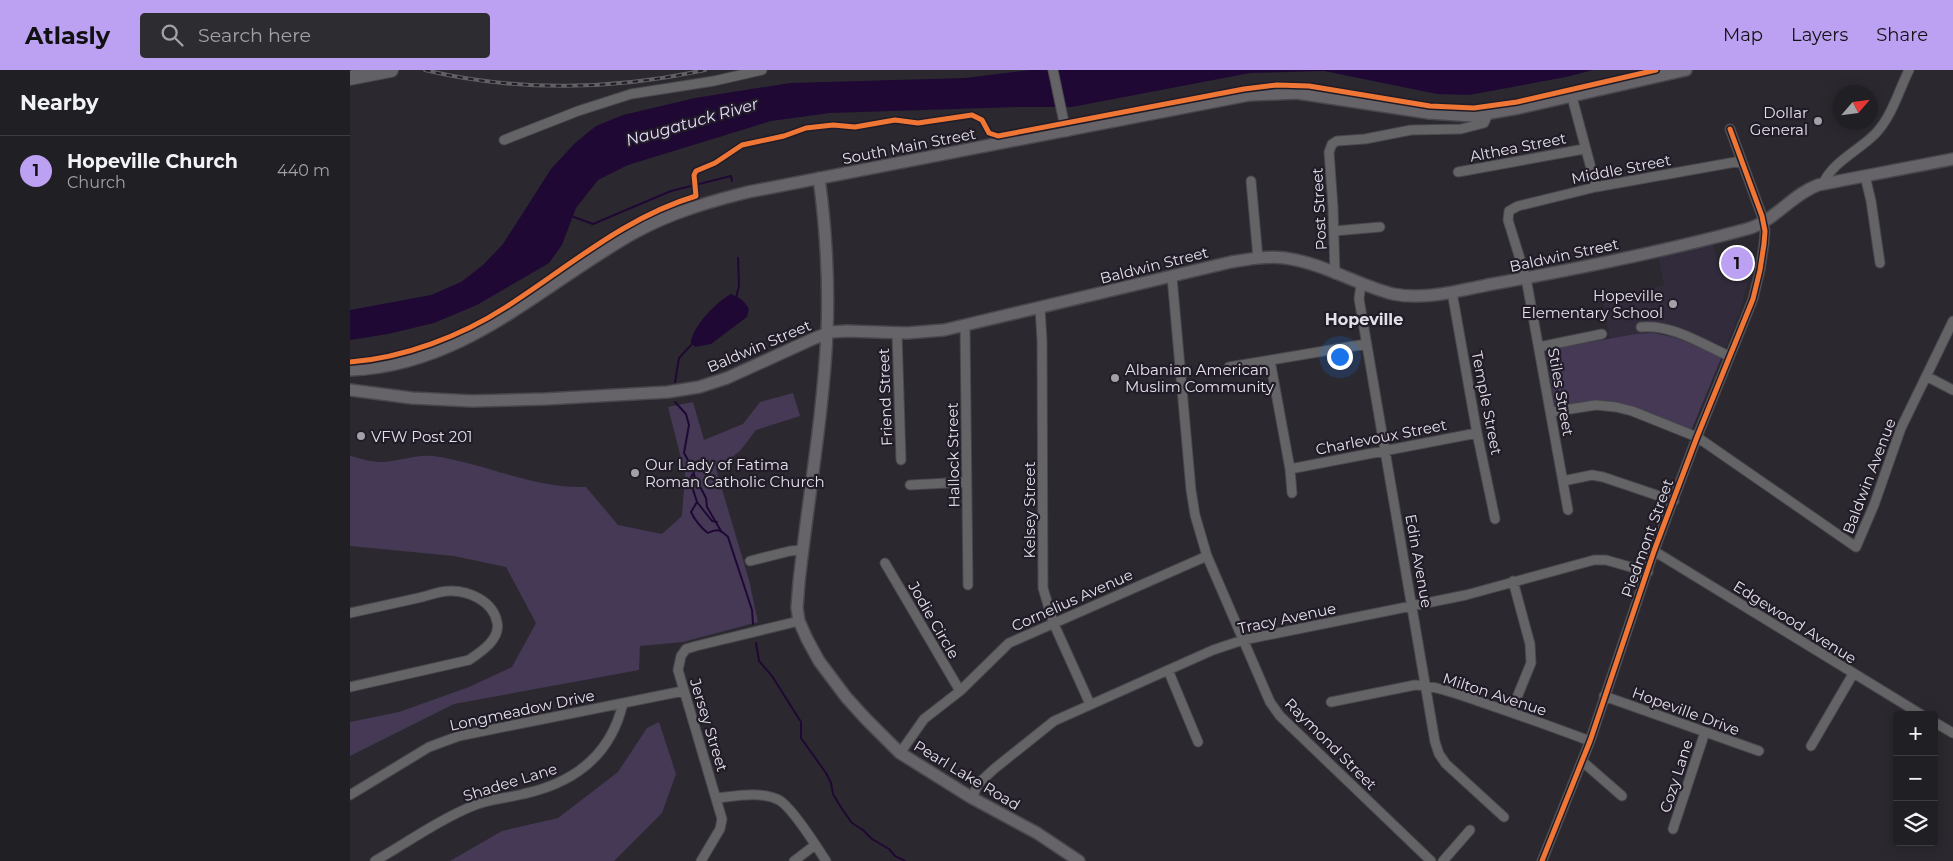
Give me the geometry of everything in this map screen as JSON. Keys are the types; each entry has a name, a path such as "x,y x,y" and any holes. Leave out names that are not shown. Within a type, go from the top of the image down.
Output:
{"highway":[{"path":"350,78 391,70"}],"main road":[{"name":"South Main Street","path":"350,370 377,367 407,360 471,336 520,308 627,237 678,212 728,197 1226,99 1273,93 1310,94 1448,116 1488,114 1572,97 1686,70"},
{"name":"Baldwin Street","path":"350,390 421,398 485,401 668,392 699,387 727,378 827,334 843,331 925,332 965,326 1231,262 1258,258 1274,257 1294,260 1393,294 1410,296 1452,292 1705,240 1747,229 1764,222 1805,192 1823,184 1953,159"},
{"name":"Pearl Lake Road","path":"819,178 825,220 827,334 821,410 802,550 797,608 799,621 819,661 846,697 900,753 972,798 1037,832 1079,861"}],"street":[{"path":"504,140 578,110 622,97 714,81 762,70"},
{"path":"1053,70 1066,132"},
{"path":"1823,184 1828,174 1871,138 1881,127 1909,70"},
{"path":"1572,97 1584,149 1596,186"},
{"name":"Post Street","path":"1335,274 1329,152 1332,144 1337,141 1365,139 1412,130 1466,128 1484,122 1488,114"},
{"path":"1730,129 1764,222"},
{"name":"Althea Street","path":"1458,172 1584,149"},
{"name":"Middle Street","path":"1509,211 1518,206 1596,186 1741,161"},
{"path":"1865,176 1871,200 1880,263"},
{"path":"1251,181 1258,258"},
{"name":"Stiles Street","path":"1509,211 1508,220 1526,278 1568,510"},
{"name":"Piedmont Street","path":"1542,861 1590,741 1654,552 1696,438 1755,291 1764,244 1764,222"},
{"path":"1334,231 1380,227"},
{"name":"Raymond Street","path":"1172,277 1191,490 1195,515 1207,556 1270,702 1280,716 1432,861"},
{"name":"Edin Avenue","path":"1361,284 1359,299 1366,344 1413,605 1425,686 1439,754 1446,764 1504,817"},
{"name":"Temple Street","path":"1452,292 1477,433 1495,519"},
{"name":"Kelsey Street","path":"1040,308 1042,350 1043,588 1053,622 1090,704"},
{"name":"Baldwin Avenue","path":"1696,438 1856,547 1874,505 1901,428 1953,321"},
{"name":"Hallock Street","path":"965,326 968,585"},
{"path":"1640,327 1651,326 1672,331 1729,356"},
{"name":"Friend Street","path":"897,333 901,460"},
{"path":"1539,346 1602,334"},
{"path":"1229,367 1366,344"},
{"path":"1270,360 1290,469 1292,493"},
{"path":"1926,376 1953,390"},
{"path":"1551,412 1596,405 1616,407 1632,411 1696,438"},
{"name":"Charlevoux Street","path":"1290,469 1477,433"},
{"path":"1563,481 1592,475 1674,501"},
{"path":"910,485 967,482"},
{"path":"750,561 790,551 802,550"},
{"name":"Edgewood Avenue","path":"1654,552 1915,711"},
{"name":"Cornelius Avenue","path":"900,753 924,719 960,691 1009,643 1053,622 1207,556"},
{"name":"Tracy Avenue","path":"972,798 978,784 1054,721 1168,670 1243,640 1466,594 1594,560 1606,560 1648,572"},
{"name":"Jodie Circle","path":"885,563 960,691"},
{"path":"1511,712 1531,663 1530,644 1513,581"},
{"path":"350,613 448,591 465,593 486,603 494,612 498,622 497,631 491,643 482,652 469,660 350,687"},
{"name":"Jersey Street","path":"701,861 720,829 722,818 683,691 678,670 681,656 686,649 799,621"},
{"path":"1168,670 1198,742"},
{"path":"1811,746 1853,674"},
{"name":"Milton Avenue","path":"1331,702 1415,685 1425,686 1442,689 1511,712 1590,741"},
{"name":"Longmeadow Drive","path":"350,794 442,741 683,691"},
{"name":"Hopeville Drive","path":"1604,696 1759,751"},
{"name":"Shadee Lane","path":"376,861 477,804 550,787 567,780 583,769 611,736 620,719 623,703"},
{"path":"1938,724 1952,729"},
{"name":"Cozy Lane","path":"1673,829 1705,732"},
{"path":"1582,761 1622,796"},
{"path":"717,798 745,795 765,796 780,800 791,812 826,861"},
{"path":"1443,861 1470,830"},
{"path":"794,861 815,845"}],"shaded area":[{"name":"Hopeville Elementary School","path":"1713,244 1721,275 1751,268 1741,308 1722,356 1663,334 1643,334 1610,339 1603,300 1664,285 1658,257"},
{"path":"1653,333 1673,337 1722,356 1691,431 1640,410 1610,401 1590,401 1555,407 1546,350 1636,334"},
{"path":"793,393 800,416 756,430 740,451 716,469 749,580 758,622 683,642 640,646 639,670 454,704 350,756 350,722 399,712 469,687 512,667 536,623 506,567 454,556 350,546 350,456 380,462 433,456 452,459 547,484 566,487 586,487 618,525 662,534 682,516 685,474 668,407 693,402 704,440 743,424 760,402"},
{"path":"659,722 676,774 662,813 614,861 450,861 502,831 558,818 618,772 647,728"}],"water":[{"name":"Naugatuck River","path":"1031,70 1593,70 1566,77 1469,95 1437,94 1324,71 1250,73 1072,107 830,113 771,121 628,165 598,180 576,208 562,245 549,263 477,305 434,323 388,334 350,340 350,310 431,295 461,282 483,265 503,244 551,169 575,143 596,126 623,115 695,98 790,83 965,78"},
{"path":"731,294 747,306 749,309 747,317 711,344 695,347 691,343 695,330 712,309"}],"waterway":[{"path":"571,216 593,224 671,191 731,176 732,181"},
{"path":"736,298 739,286 738,258"},
{"path":"675,382 679,358 693,343"},
{"path":"675,402 686,414 689,425 684,453 693,469 694,474 690,480 697,502 691,512 698,524 708,533 719,530 728,537 752,610 753,624"},
{"path":"694,475 706,498 707,507 721,531"},
{"path":"697,502 712,521 717,522"},
{"path":"756,643 759,661 772,676 801,722 801,738 826,773 831,783 833,794 842,809 852,823 872,839 889,849 895,856 905,861"}],"railway":[{"path":"425,70 494,82 565,86 636,82 705,70"}],"cycle path":[{"path":"350,362 391,356 431,344 489,318 621,230 670,205 696,196 694,175 696,171 715,163 742,145 784,136 806,128 833,125 855,127 895,120 918,123 972,115 982,120 989,133 998,136 1244,89 1277,85 1309,86 1430,106 1474,108 1517,102 1656,70"},
{"path":"1542,861 1590,741 1654,551 1697,437 1753,299 1760,270 1765,231 1762,216 1730,129"}],"place":[{"name":"Dollar General","path":"1818,121"},
{"name":"Hopeville Church","path":"1737,263"},
{"name":"Hopeville Elementary School","path":"1673,304"},
{"name":"Albanian American Muslim Community","path":"1115,378"},
{"name":"VFW Post 201","path":"361,436"},
{"name":"Our Lady of Fatima Roman Catholic Church","path":"635,473"}],"district":[{"name":"Hopeville","path":"1364,319"}]}
